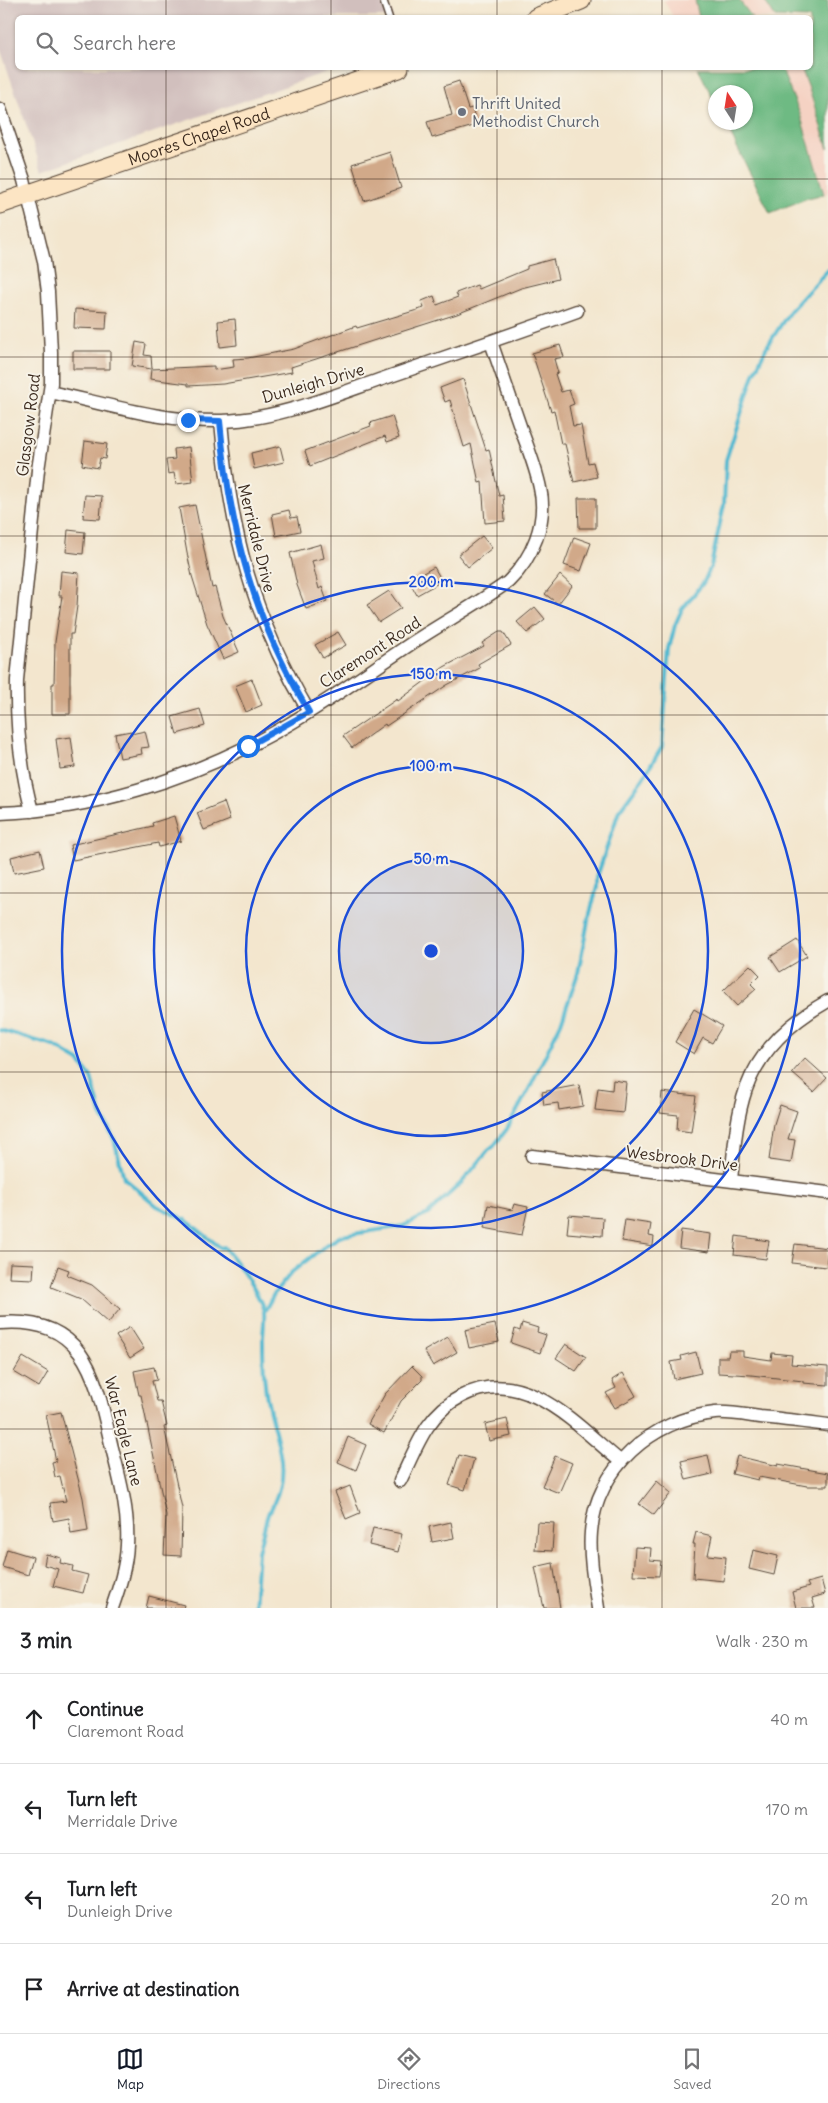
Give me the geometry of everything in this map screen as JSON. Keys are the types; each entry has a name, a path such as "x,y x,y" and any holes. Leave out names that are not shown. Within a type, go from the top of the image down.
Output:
{"main road":[{"path":"544,15 581,0"},
{"name":"Moores Chapel Road","path":"0,204 393,70"}],"street":[{"name":"Glasgow Road","path":"0,109 28,195 44,261 48,292 51,352 50,392 38,470 17,680 16,714 19,748 32,810"},
{"name":"Dunleigh Drive","path":"50,392 154,416 220,421 268,414 305,405 577,311"},
{"name":"Claremont Road","path":"0,813 94,800 174,778 248,746 309,712 508,582 533,548 542,514 540,488 491,342"},
{"name":"Merridale Drive","path":"220,421 228,493 245,570 267,630 287,674 309,712"},
{"path":"731,1180 736,1136 746,1089 764,1053 784,1032 810,1011 828,1001"},
{"name":"Wesbrook Drive","path":"532,1156 828,1193"},
{"name":"War Eagle Lane","path":"0,1323 34,1324 49,1329 77,1348 92,1371 120,1481 127,1524 127,1546 124,1566 112,1608"},
{"path":"400,1481 427,1426 439,1412 452,1401 469,1392 494,1387 512,1388 542,1398 621,1462"},
{"path":"601,1608 590,1547 592,1524 598,1499 609,1477 639,1444 652,1434 697,1416 733,1413 828,1425"}],"lane":[{"path":"383,0 388,15"}],"shaded area":[{"path":"0,0 387,0 392,15 15,15 15,70 332,70 42,171 0,48"},
{"path":"664,0 828,0 828,193 808,198 770,213 728,130 753,130 753,85 708,85 708,89 699,70 813,70 813,15 672,15"}],"green space":[{"path":"695,0 739,0 750,15 699,15"},
{"path":"764,0 828,0 828,149 802,70 813,70 813,15 774,15"},
{"path":"699,70 782,70 800,114 824,194 808,198 770,213 728,130 753,130 753,85 708,85 708,89"}],"building":[{"name":"Thrift United Methodist Church","path":"459,81 468,109 472,108 477,125 432,138 427,122 452,115 444,86"},
{"path":"390,152 401,188 364,201 352,164"},
{"path":"553,259 558,279 521,288 457,314 291,367 292,372 223,384 188,386 188,384 150,379 151,369 132,366 136,342 146,344 144,355 151,356 152,369 214,366 214,370 234,367 233,359 294,349 356,326 357,328 424,308 422,301 434,296 437,305 458,297 456,293 477,285 479,289 527,269 527,266"},
{"path":"75,309 107,311 106,329 74,328"},
{"path":"235,319 237,345 220,347 218,321"},
{"path":"560,345 564,357 554,359 558,373 555,374 561,392 569,390 574,404 569,406 573,426 581,425 588,463 593,462 597,477 574,482 565,444 561,444 554,410 551,411 532,353"},
{"path":"73,351 110,351 110,369 73,369"},
{"path":"463,379 486,450 489,449 499,496 503,495 505,521 485,523 482,482 479,483 471,444 464,447 450,400 445,402 440,388"},
{"path":"392,416 399,438 387,442 385,436 310,466 305,451 371,426 370,423"},
{"path":"85,441 107,444 105,459 100,458 98,468 82,465"},
{"path":"280,446 284,462 254,469 251,453"},
{"path":"189,447 193,482 176,484 174,473 168,474 166,460 175,459 174,449"},
{"path":"85,495 102,496 100,519 83,518"},
{"path":"578,498 596,498 596,528 579,528"},
{"path":"195,505 212,588 215,587 223,616 239,652 223,659 207,624 187,553 179,508"},
{"path":"289,510 291,518 297,517 300,531 276,536 272,514"},
{"path":"68,530 85,532 83,554 66,552"},
{"path":"482,536 492,548 468,567 458,555"},
{"path":"574,537 591,543 581,571 564,565"},
{"path":"321,544 324,558 312,561 319,589 322,587 327,601 306,609 297,585 290,553"},
{"path":"434,567 442,581 417,595 409,581"},
{"path":"61,571 79,573 77,606 73,634 70,634 70,714 52,714 55,642 62,596 59,596"},
{"path":"560,575 572,586 558,604 545,594"},
{"path":"389,591 401,608 379,622 367,605"},
{"path":"535,607 545,619 527,633 517,622"},
{"path":"338,632 346,645 323,658 315,645"},
{"path":"499,632 503,632 511,645 478,664 480,668 447,685 386,726 385,724 352,748 343,736 397,699 398,701 444,667 484,646 482,643"},
{"path":"252,679 262,705 246,712 235,686"},
{"path":"200,709 205,726 177,734 172,717"},
{"path":"131,731 131,734 145,731 149,747 141,748 142,754 120,758 115,734"},
{"path":"71,737 75,767 60,769 56,739"},
{"path":"224,802 230,820 204,830 197,813"},
{"path":"174,816 181,841 159,847 158,843 73,860 70,845 153,826 152,823"},
{"path":"40,850 44,867 14,873 11,857"},
{"path":"797,940 807,956 780,972 770,957"},
{"path":"750,965 760,975 751,984 756,989 737,1006 723,991"},
{"path":"694,1009 722,1026 712,1043 703,1038 694,1054 675,1042"},
{"path":"805,1058 827,1078 814,1092 792,1073"},
{"path":"613,1080 626,1082 623,1113 595,1110 598,1088 612,1090"},
{"path":"579,1085 583,1106 559,1110 558,1103 544,1105 542,1092"},
{"path":"662,1092 696,1096 691,1132 677,1130 678,1115 660,1113"},
{"path":"780,1105 797,1111 788,1139 795,1140 791,1163 769,1160 774,1124"},
{"path":"514,1204 528,1207 522,1235 484,1228 488,1205 512,1210"},
{"path":"569,1215 603,1218 602,1236 567,1233"},
{"path":"625,1220 651,1224 649,1236 654,1237 653,1246 622,1241"},
{"path":"681,1230 711,1234 709,1252 679,1248"},
{"path":"736,1236 769,1241 766,1259 734,1255"},
{"path":"795,1244 828,1248 826,1267 792,1263"},
{"path":"10,1263 34,1264 33,1279 9,1278"},
{"path":"58,1266 69,1270 67,1275 92,1285 120,1309 108,1323 81,1299 51,1287"},
{"path":"522,1323 538,1328 537,1332 546,1335 540,1353 511,1343 515,1329 520,1331"},
{"path":"495,1324 499,1342 469,1348 465,1330"},
{"path":"130,1327 144,1349 130,1358 116,1336"},
{"path":"448,1337 457,1352 433,1366 424,1351"},
{"path":"566,1344 586,1357 576,1371 556,1358"},
{"path":"729,1351 743,1351 743,1356 771,1360 772,1353 792,1355 791,1364 828,1367 828,1385 751,1375 718,1373 718,1357 728,1357"},
{"path":"696,1352 701,1373 674,1379 671,1362 682,1360 681,1356"},
{"path":"23,1357 48,1372 39,1387 14,1372"},
{"path":"412,1366 422,1376 422,1380 401,1401 384,1433 368,1424 385,1394"},
{"path":"154,1367 157,1380 152,1381 157,1401 161,1401 167,1426 164,1427 182,1508 181,1556 164,1555 166,1515 141,1395 139,1395 134,1371"},
{"path":"623,1373 636,1396 615,1408 606,1393 616,1388 612,1380"},
{"path":"61,1412 83,1498 88,1531 71,1534 69,1518 53,1521 50,1503 66,1501 60,1476 55,1477 52,1462 56,1461 46,1415"},
{"path":"507,1419 511,1436 489,1441 485,1424"},
{"path":"348,1437 366,1445 356,1470 338,1462"},
{"path":"459,1455 474,1459 465,1490 449,1485"},
{"path":"708,1455 712,1474 686,1480 681,1461"},
{"path":"555,1456 572,1463 559,1493 542,1486"},
{"path":"737,1456 778,1466 778,1464 828,1473 828,1486 807,1486 759,1477 758,1480 732,1474"},
{"path":"657,1481 671,1493 654,1515 639,1504"},
{"path":"350,1486 360,1513 346,1519 335,1492"},
{"path":"451,1522 454,1538 432,1542 429,1527"},
{"path":"537,1522 554,1523 552,1551 535,1550"},
{"path":"373,1528 402,1534 398,1552 369,1545"},
{"path":"696,1532 712,1536 708,1555 726,1557 724,1581 693,1578 695,1544 693,1544"},
{"path":"635,1547 651,1548 650,1560 661,1561 659,1576 633,1575"},
{"path":"7,1549 33,1557 28,1575 2,1567"},
{"path":"753,1550 778,1556 774,1575 749,1569"},
{"path":"46,1554 61,1558 60,1563 73,1566 72,1571 88,1575 83,1593 53,1586 58,1569 44,1565"},
{"path":"553,1563 560,1608 544,1608 535,1567"},
{"path":"821,1579 825,1594 812,1598 815,1608 796,1608 792,1592 809,1587 807,1583"},
{"path":"149,1596 184,1605 183,1608 146,1608"}],"waterway":[{"path":"264,1312 274,1294 292,1272 341,1236 403,1226 428,1214 463,1181 493,1147 507,1129 529,1089 561,1023 578,973 597,887 597,877 619,811 643,778 662,747 669,649 675,625 682,609 704,582 711,566 724,504 726,460 754,374 766,348 790,311 828,270"},
{"path":"0,1030 54,1046 79,1061 91,1077 101,1114 114,1139 124,1178 157,1206 186,1220 221,1248 224,1247 247,1278 262,1304 264,1312 263,1367 265,1385 281,1457 281,1471 280,1486 272,1509 268,1513 258,1552 254,1608"}],"place":[{"name":"Thrift United Methodist Church","path":"462,112"}],"route":[{"path":"188,420 220,421 228,493 245,570 267,630 283,665 309,712 248,746"}]}
